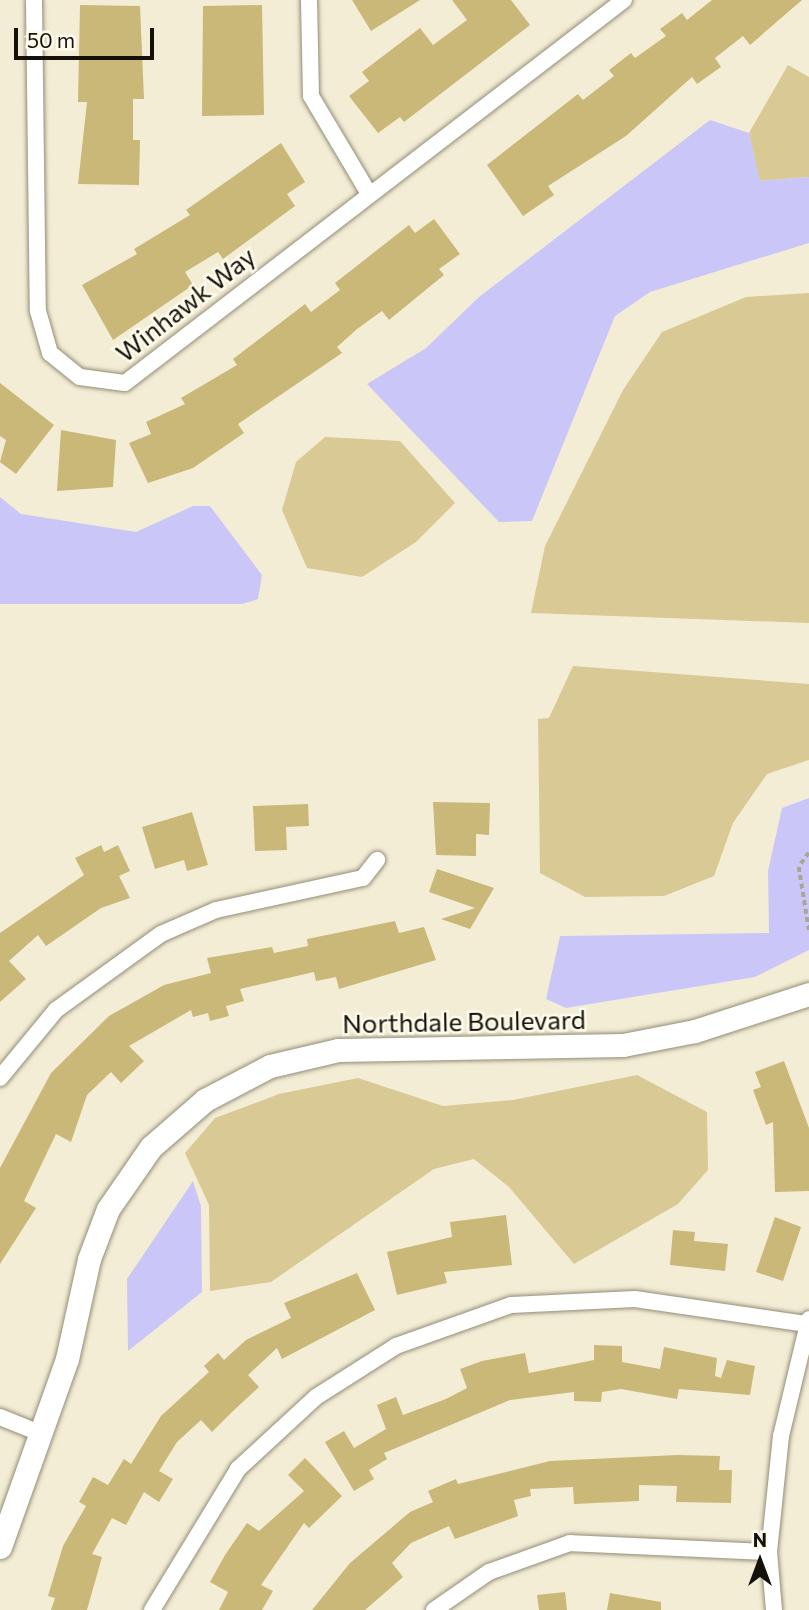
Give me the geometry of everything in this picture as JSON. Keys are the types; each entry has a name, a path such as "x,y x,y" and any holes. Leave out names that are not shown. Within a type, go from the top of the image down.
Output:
{"street":[{"name":"Winhawk Way","path":"34,0 38,311 50,353 80,377 125,383 368,192 624,0"},
{"path":"309,0 311,96 368,192"},
{"path":"0,1078 56,1010 161,934 216,911 363,878 377,860"},
{"name":"Northdale Boulevard","path":"0,1547 42,1434 108,1209 151,1147 205,1100 270,1066 338,1050 623,1045 695,1031 809,994"},
{"path":"152,1610 238,1469 316,1397 396,1346 511,1305 635,1299 808,1322 781,1436 769,1552 774,1610"},
{"path":"0,1417 42,1434"},
{"path":"434,1610 489,1572 570,1542 769,1552"}],"path":[{"path":"809,853 799,867 809,930"}],"shaded area":[{"path":"788,65 809,77 809,177 759,181 749,133"},
{"path":"809,293 809,623 531,613 545,546 623,390 662,332 746,297"},
{"path":"325,437 400,441 455,503 416,542 362,577 307,568 282,510 296,462"},
{"path":"573,666 809,684 809,760 767,774 733,823 714,876 664,896 585,897 540,873 538,719 549,718"},
{"path":"637,1075 707,1112 708,1170 678,1204 574,1264 509,1187 474,1159 434,1169 271,1282 210,1291 209,1205 185,1153 215,1118 279,1094 358,1078 443,1106 513,1100"}],"water":[{"path":"710,120 749,133 760,181 809,177 809,243 650,292 615,316 532,521 499,522 367,384 426,348 479,297"},
{"path":"0,497 21,514 136,532 193,506 210,506 262,575 258,599 242,604 0,604"},
{"path":"809,798 809,950 755,977 566,1008 546,999 560,936 769,933 768,871 782,808"},
{"path":"193,1181 201,1206 202,1292 128,1351 127,1279"}],"building":[{"path":"352,0 420,0 371,31"},
{"path":"452,0 511,0 530,25 404,122 400,117 378,133 349,96 369,81 362,72 420,28 433,45 467,20"},
{"path":"712,0 802,0 750,45 743,36 715,58 721,67 697,84 692,77 626,136 548,186 554,195 523,216 487,165 578,94 583,100 614,76 609,70 631,53 635,58 666,36 660,29 682,13 687,20"},
{"path":"80,5 140,6 144,99 133,99 133,140 140,140 139,185 78,184 87,102 78,102"},
{"path":"262,5 264,115 202,116 203,6"},
{"path":"281,143 305,182 287,194 295,206 223,259 218,252 185,272 193,285 113,340 82,285 137,254 134,249 190,215 186,210"},
{"path":"434,219 460,254 439,269 444,275 389,320 382,311 357,329 337,347 342,353 238,424 244,433 193,468 148,483 129,443 151,434 146,422 185,404 181,398 237,365 233,359 305,304 311,312 340,290 335,283 409,225 415,233"},
{"path":"0,383 54,425 16,474 0,462 6,440 0,436"},
{"path":"61,430 116,440 113,487 57,491"},
{"path":"433,802 490,803 489,835 476,834 476,856 436,855"},
{"path":"308,804 309,826 286,827 287,850 255,851 253,806"},
{"path":"192,812 208,865 187,871 184,860 155,869 142,827"},
{"path":"101,845 104,852 118,845 130,871 119,876 130,898 101,908 46,946 38,935 9,961 26,979 0,1002 0,933 84,875 75,858"},
{"path":"437,869 494,888 470,929 441,919 475,908 429,892"},
{"path":"395,921 399,933 424,927 436,960 339,989 336,977 316,981 314,972 240,989 244,1001 226,1006 229,1016 210,1021 208,1013 193,1017 191,1010 129,1046 144,1061 121,1083 111,1072 87,1095 71,1142 56,1134 24,1201 36,1208 0,1264 0,1168 51,1073 109,1016 164,985 211,973 207,958 272,947 274,953 308,946 307,939"},
{"path":"784,1061 809,1128 809,1191 775,1192 773,1122 766,1125 753,1090 761,1087 755,1072"},
{"path":"506,1215 512,1265 444,1272 447,1283 397,1295 387,1252 452,1237 450,1222"},
{"path":"775,1217 801,1227 783,1281 756,1272"},
{"path":"673,1230 695,1232 694,1241 728,1244 725,1271 670,1265"},
{"path":"357,1273 375,1310 282,1359 277,1348 248,1375 259,1387 212,1432 201,1420 177,1442 159,1471 173,1479 159,1502 144,1492 126,1525 112,1518 92,1554 102,1557 87,1610 51,1610 55,1598 48,1596 63,1546 86,1506 79,1502 93,1477 108,1485 124,1459 131,1464 161,1416 209,1372 204,1366 218,1353 224,1360 246,1340 291,1318 284,1303"},
{"path":"594,1345 622,1346 622,1362 660,1369 664,1347 717,1358 715,1376 721,1378 727,1360 755,1366 750,1395 679,1389 677,1399 621,1389 602,1392 601,1402 574,1401 574,1392 510,1400 384,1453 387,1459 369,1470 374,1479 354,1491 325,1442 344,1431 354,1448 386,1429 377,1405 396,1397 403,1415 446,1399 467,1388 460,1369 482,1361 525,1353 529,1373 594,1360"},
{"path":"677,1455 720,1456 719,1470 732,1470 731,1503 676,1502 677,1486 639,1485 639,1501 574,1504 573,1487 530,1489 531,1496 514,1500 518,1516 455,1539 449,1526 411,1543 392,1563 403,1577 365,1610 312,1610 350,1563 410,1512 433,1502 428,1491 456,1479 458,1484 550,1461"},
{"path":"305,1458 342,1496 309,1528 304,1523 261,1585 273,1591 262,1610 219,1610 228,1592 210,1582 225,1555 247,1523 259,1531 304,1491 288,1475"},
{"path":"565,1592 567,1610 539,1610 537,1595"},
{"path":"610,1593 661,1602 661,1610 607,1610"}]}
